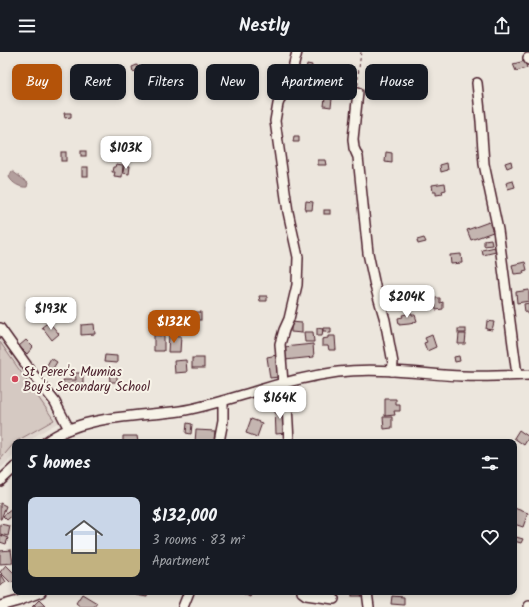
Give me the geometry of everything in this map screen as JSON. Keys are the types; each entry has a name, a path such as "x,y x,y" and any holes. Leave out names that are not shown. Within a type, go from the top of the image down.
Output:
{"street":[{"path":"289,439 287,405 283,384 280,344 289,319 297,285 298,257 288,212 275,121 278,104 293,68 297,52"},
{"path":"477,83 482,121 484,164 498,230 517,375"},
{"path":"358,92 354,145 358,157 370,265 385,320 393,363 392,371"},
{"path":"0,328 55,402 69,429"},
{"path":"59,438 69,429 93,422 180,411 307,378 346,371 366,370 477,376 529,375"},
{"path":"220,439 223,421 223,401"},
{"path":"0,481 12,470"},
{"path":"0,606 33,595"},
{"path":"183,607 188,595"},
{"path":"305,595 334,599"},
{"path":"368,595 369,607"}],"path":[{"path":"358,92 361,52"}],"shaded area":[{"path":"12,171 28,183 27,187 16,185 12,181 9,177"},
{"name":"St Perer's Mumias Boy's Secondary School","path":"0,337 59,422 32,439 12,439 12,457 0,469"},
{"name":"St Perer's Mumias Boy's Secondary School","path":"0,342 54,420 20,439 12,439 12,446 0,460"}],"building":[{"path":"525,61 527,68 516,71 513,64"},
{"path":"325,100 332,100 331,107 324,106"},
{"path":"64,113 71,113 71,117 65,118"},
{"path":"294,136 299,136 299,142 293,142"},
{"path":"81,151 86,151 86,156 81,156"},
{"path":"61,152 66,152 66,161 61,161"},
{"path":"386,152 392,153 392,163 385,162"},
{"path":"318,160 325,160 326,165 318,165"},
{"path":"511,161 512,166 507,168 505,163"},
{"path":"447,163 448,170 441,172 440,165"},
{"path":"116,164 123,165 122,177 114,176 115,172 112,172 113,167 115,167"},
{"path":"124,165 130,166 129,174 123,173"},
{"path":"82,167 88,167 88,176 82,176"},
{"path":"513,181 515,187 508,189 506,183"},
{"path":"445,183 446,190 442,191 443,194 436,195 436,192 433,192 432,185"},
{"path":"306,201 313,202 312,210 305,210"},
{"path":"324,210 330,210 330,214 324,214"},
{"path":"489,222 493,232 471,240 467,230"},
{"path":"424,238 426,242 418,244 417,240"},
{"path":"491,239 492,245 484,246 484,240"},
{"path":"495,247 496,252 483,255 482,250"},
{"path":"461,254 462,263 451,264 450,255"},
{"path":"525,262 527,270 523,271 524,273 514,274 512,265"},
{"path":"529,290 529,301 517,303 516,292"},
{"path":"259,296 267,296 267,301 260,301"},
{"path":"412,296 413,309 407,310 406,297"},
{"path":"435,298 440,298 440,303 443,302 443,309 436,310"},
{"path":"37,303 39,311 28,314 26,306"},
{"path":"529,303 529,314 527,314 527,312 525,312 524,304"},
{"path":"186,312 201,312 201,320 186,320"},
{"path":"412,313 412,315 415,315 417,321 414,323 399,325 398,318 403,317 402,315"},
{"path":"487,321 494,322 492,330 486,329"},
{"path":"49,322 59,334 52,340 42,327"},
{"path":"291,322 302,323 302,333 291,332"},
{"path":"94,324 95,334 81,335 81,325"},
{"path":"317,328 323,329 322,336 317,336"},
{"path":"323,328 331,328 331,333 323,331"},
{"path":"458,329 466,329 466,333 458,333"},
{"path":"304,332 313,332 314,342 305,342"},
{"path":"459,334 466,334 465,344 458,344"},
{"path":"154,335 164,336 164,351 154,351"},
{"path":"169,335 181,336 180,352 168,352"},
{"path":"432,335 436,347 427,351 424,343 427,342 425,338"},
{"path":"328,336 335,336 336,350 329,350 328,346 322,346 322,339 328,338"},
{"path":"26,340 33,347 27,354 19,346"},
{"path":"313,344 314,357 285,360 284,347"},
{"path":"105,355 117,356 117,363 104,362"},
{"path":"277,355 279,377 270,378 267,357"},
{"path":"459,356 460,361 455,362 454,357"},
{"path":"51,358 57,362 52,370 46,367"},
{"path":"192,358 204,358 204,368 192,368"},
{"path":"186,360 187,372 175,373 174,361"},
{"path":"109,370 117,370 117,382 110,382"},
{"path":"75,373 83,373 83,390 63,390 63,380 76,380"},
{"path":"385,399 396,399 396,405 400,405 400,411 394,411 395,415 385,416"},
{"path":"285,407 286,433 276,434 275,408"},
{"path":"383,417 392,417 392,428 384,429"},
{"path":"251,419 262,423 257,437 246,433"},
{"path":"187,423 192,424 191,434 186,433"},
{"path":"196,430 215,431 214,439 195,439"},
{"path":"519,430 529,437 524,445 514,438"},
{"path":"123,436 137,436 138,439 123,439"},
{"path":"0,503 6,506 1,519 0,519"},
{"path":"12,509 12,516 7,520 3,516"},
{"path":"517,509 528,513 523,527 517,525"},
{"path":"0,524 10,526 8,536 0,534"},
{"path":"0,535 8,538 6,544 0,542"},
{"path":"517,537 523,539 521,543 517,542"},
{"path":"11,550 12,563 0,564 0,551"},
{"path":"6,565 12,571 12,582 11,583 0,572"},
{"path":"1,574 6,582 0,586 0,575"},
{"path":"81,595 84,595 97,603 94,607 81,607 76,603"},
{"path":"136,595 147,595 147,597"},
{"path":"352,595 363,595 363,596"},
{"path":"392,596 404,597 404,605 391,604"},
{"path":"39,600 45,606 32,607"}],"place":[{"name":"St Perer's Mumias Boy's Secondary School","path":"15,379"}]}
